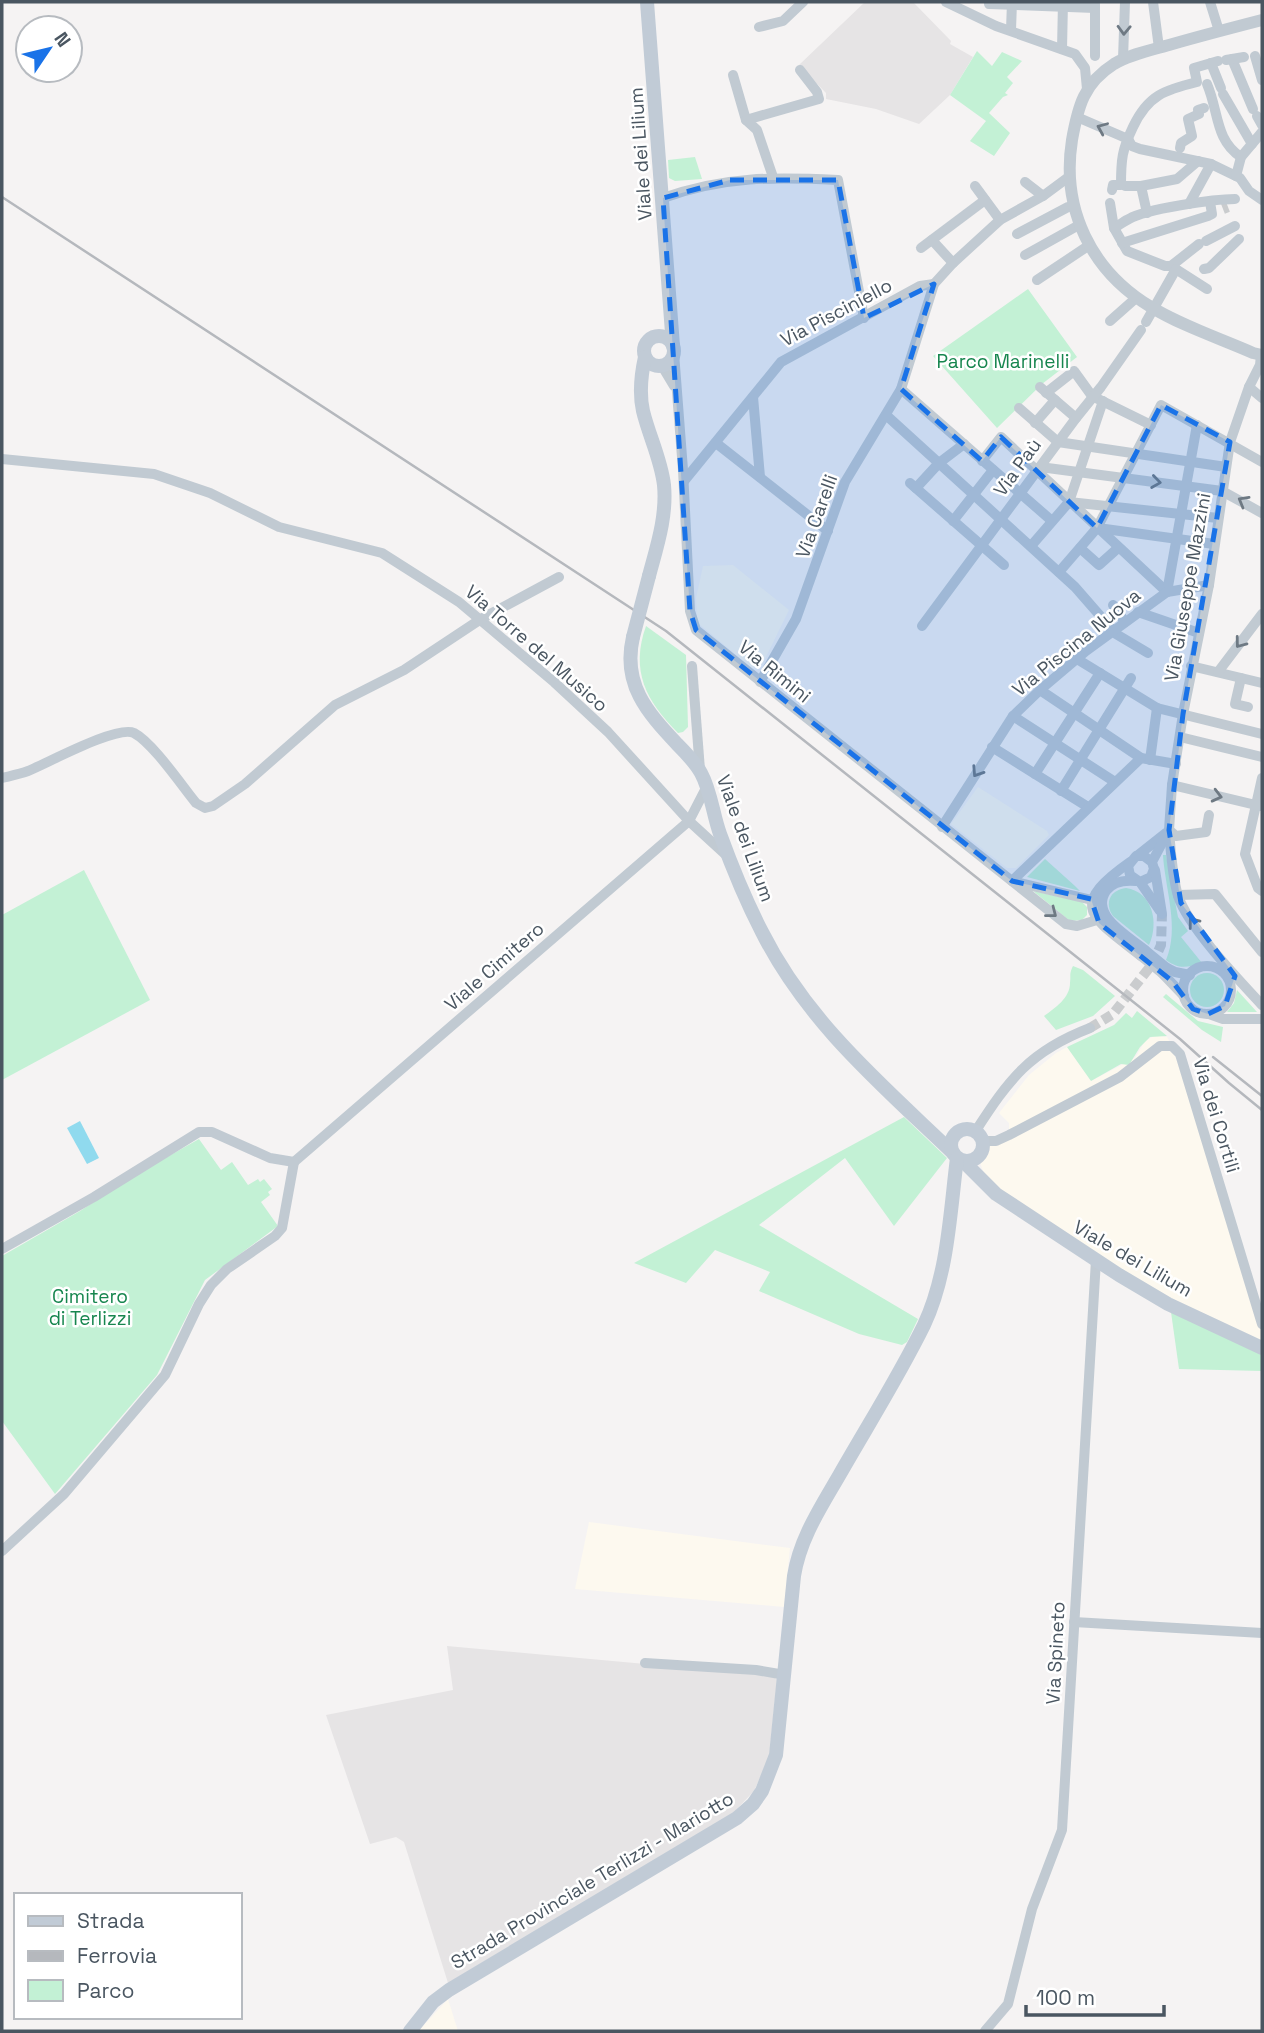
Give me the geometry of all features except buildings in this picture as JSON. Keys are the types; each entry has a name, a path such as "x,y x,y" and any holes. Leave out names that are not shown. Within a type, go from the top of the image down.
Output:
{"main road":[{"name":"Viale dei Lilium","path":"648,2 673,350"},
{"name":"Viale dei Lilium","path":"670,303 666,323 657,336 645,343 641,376 641,399 660,465 664,492 663,518 633,637 631,667 639,697 652,718 701,773 728,856 763,934 802,998 855,1060 930,1131 962,1157 990,1190 1096,1261 1168,1304 1262,1348"},
{"path":"641,399 647,382 661,366 670,361 673,350 667,338 657,336"},
{"path":"645,357 650,364 661,366"},
{"path":"930,1131 956,1133 967,1129 979,1137 982,1150 962,1157 951,1142 956,1133"},
{"name":"Strada Provinciale Terlizzi - Mariotto","path":"410,2031 433,2002 449,1990 723,1827 748,1810 762,1791 774,1762 799,1550 814,1518 916,1339 934,1299 941,1275 962,1157"}],"street":[{"path":"759,27 783,21 803,2"},
{"path":"946,2 1075,54 1118,62"},
{"path":"1118,62 1125,2"},
{"path":"1153,2 1159,48"},
{"path":"1210,2 1219,31"},
{"path":"1011,30 1012,3"},
{"path":"989,4 1095,5 1094,56"},
{"path":"1062,48 1063,4"},
{"path":"1087,89 1118,62 1262,20"},
{"path":"1075,54 1085,68 1087,89 1078,113 1070,157 1070,176 1079,225 1088,246 1102,266 1136,298 1154,309 1262,355"},
{"path":"1112,190 1113,185 1121,185 1121,156 1141,110 1162,93 1197,82 1194,68 1253,56 1262,80"},
{"path":"1222,61 1222,91 1252,144"},
{"path":"1222,61 1257,117"},
{"path":"746,120 818,99 817,92 800,71"},
{"path":"733,75 746,120 757,130 773,177"},
{"path":"1207,84 1222,139 1229,149 1241,157"},
{"path":"1179,152 1181,143 1192,136 1188,119 1199,114 1198,110 1205,108"},
{"path":"1078,113 1128,139 1132,146 1179,152 1211,164 1236,176 1249,191 1262,200"},
{"path":"1236,176 1241,157 1262,132"},
{"path":"1125,186 1141,186 1177,179 1198,160"},
{"path":"1189,204 1211,164"},
{"path":"934,284 1000,219 1043,196 1070,176"},
{"path":"663,198 696,186 730,180 773,177 838,180 864,318"},
{"path":"1025,182 1043,196"},
{"path":"975,186 1000,219"},
{"path":"1141,186 1147,213"},
{"path":"921,248 985,200"},
{"path":"1011,200 1017,210"},
{"path":"1210,202 1212,214"},
{"path":"1114,228 1130,218 1189,204 1210,202 1230,205 1212,214 1122,243"},
{"path":"1110,204 1114,228 1130,253 1174,267 1207,289"},
{"path":"1017,234 1068,207"},
{"path":"1025,255 1079,225"},
{"path":"1174,267 1202,243 1235,226"},
{"path":"1196,282 1203,270 1209,268 1239,239"},
{"path":"932,240 953,263"},
{"path":"1037,280 1088,246"},
{"name":"Via Paù","path":"922,626 1101,387 1154,309 1174,267"},
{"name":"Via Pisciniello","path":"684,481 781,362 920,286 934,284"},
{"name":"Via Carelli","path":"760,682 796,619 845,482 901,389 934,284"},
{"path":"1111,321 1136,298"},
{"name":"Via Rimini","path":"673,350 692,623 696,630 1069,926 1097,920"},
{"name":"Via Giuseppe Mazzini","path":"1138,881 1148,880 1169,830 1175,764 1191,666 1209,585 1230,442 1262,355"},
{"name":"Via Rimini","path":"661,366 672,380 678,403"},
{"path":"1076,418 1043,390 1074,371 1092,396 1151,425"},
{"path":"1249,387 1262,398"},
{"path":"901,389 1052,521"},
{"path":"753,397 760,477"},
{"path":"1035,423 1055,400"},
{"path":"1031,546 1069,502 1102,401"},
{"path":"1059,572 1097,528 1161,405 1262,462"},
{"path":"1019,408 1058,442 1226,467"},
{"path":"886,415 1075,587 1113,631 1148,653"},
{"path":"1167,592 1197,425"},
{"path":"982,461 1001,437 1038,468 1069,502 1167,592"},
{"path":"716,443 828,531"},
{"path":"964,444 913,486 1004,565"},
{"name":"Via Torre del Musico","path":"2,459 154,474 210,493 279,527 382,553 459,602 481,620 608,732 689,821 728,856"},
{"path":"1038,468 1222,491 1262,513"},
{"path":"953,521 993,470"},
{"path":"1069,502 1218,518"},
{"path":"1097,528 1214,544"},
{"path":"1080,548 1099,565 1118,548"},
{"path":"2,778 27,771 123,731 133,733 147,744 196,803 205,808 213,806 245,784 335,705 404,670 481,620 559,577"},
{"path":"1167,592 1209,585"},
{"name":"Via Piscina Nuova","path":"942,827 1013,716 1077,659 1167,592"},
{"path":"1113,605 1125,622"},
{"path":"1138,612 1199,633"},
{"path":"1218,672 1260,619"},
{"path":"1077,659 1157,708 1262,734"},
{"path":"692,666 701,773"},
{"path":"1191,666 1262,683"},
{"path":"1035,774 1100,673"},
{"path":"1061,791 1131,678"},
{"path":"1241,678 1235,704 1248,707"},
{"path":"1040,690 1146,759 1175,764"},
{"path":"1012,881 1115,782 1146,759 1157,708"},
{"path":"1013,716 1115,782"},
{"path":"1180,737 1262,757"},
{"path":"992,747 1088,807"},
{"path":"1262,778 1259,806 1245,854 1258,888 1262,891"},
{"path":"1172,785 1259,806"},
{"name":"Viale Cimitero","path":"294,1162 689,821 706,788"},
{"path":"1169,830 1176,836 1206,832 1209,815"},
{"path":"1169,830 1102,882 1092,900 1097,920 1165,971 1193,1009 1223,1018 1262,1018"},
{"path":"1169,830 1174,878 1187,915 1235,976 1262,1005"},
{"path":"1144,856 1153,865 1162,915 1138,881 1129,873 1133,859 1144,856"},
{"name":"Via Rimini","path":"1012,881 1092,900"},
{"path":"1138,881 1114,884 1104,895 1102,906 1106,918 1143,953"},
{"path":"1178,895 1214,894 1262,952"},
{"path":"1184,996 1185,983 1195,970 1214,968 1235,976"},
{"path":"1165,971 1190,975"},
{"path":"1208,1014 1222,1009 1230,997 1230,986 1223,973"},
{"path":"979,1137 1010,1082 1032,1058 1055,1043 1090,1028"},
{"name":"Via dei Cortili","path":"979,1137 996,1141 1009,1135 1120,1077 1160,1046 1172,1046 1180,1054 1262,1324"},
{"path":"2,1249 199,1132 212,1132 270,1158 294,1162 282,1228 211,1284 165,1375 64,1494 2,1551"},
{"name":"Via Spineto","path":"985,2031 1008,2004 1032,1909 1062,1830 1096,1261"},
{"path":"1074,1622 1262,1633"},
{"path":"645,1663 756,1670 785,1675"}],"highlighted area":[{"path":"730,180 838,180 864,318 934,284 901,389 982,461 1001,437 1097,528 1161,405 1230,442 1183,714 1169,830 1181,903 1235,976 1225,1006 1208,1014 1193,1009 1172,981 1099,923 1091,899 1012,881 696,630 690,611 663,198"}],"shaded area":[{"path":"865,2 913,2 951,41 950,44 973,57 950,95 919,124 876,109 826,99 826,93 799,65"},
{"path":"733,565 789,610 762,665 752,668 699,624 697,618 696,598 703,566"},
{"path":"978,787 1047,831 1049,835 1016,868 1007,868 951,824"},
{"path":"1156,1035 1167,1037 1172,1046 1262,1324 1262,1348 1212,1324 990,1190 978,1157 983,1146 1009,1135 1009,1123 999,1113 1029,1075 1056,1053 1067,1047 1091,1081 1135,1058 1145,1041"},
{"path":"589,1522 790,1548 784,1607 575,1589"},
{"path":"447,1646 768,1675 777,1679 769,1758 754,1791 733,1813 448,1983 404,1842 396,1837 370,1844 326,1715 453,1690"},
{"path":"448,1999 458,2031 419,2031 422,2027"}],"green space":[{"path":"977,51 992,66 1002,52 1022,61 1007,77 1013,83 1005,93 1008,95 989,113 1010,133 994,156 970,141 986,121 950,95"},
{"path":"695,157 702,179 675,181 669,178 668,160"},
{"name":"Parco Marinelli","path":"1028,289 1077,357 1042,384 997,428 933,356"},
{"path":"646,626 686,655 688,727 683,732 678,733 657,709 644,684 640,657"},
{"path":"1163,855 1166,855 1178,917 1188,931 1181,937 1202,963 1184,967 1166,960 1172,922"},
{"path":"1045,859 1075,886 1080,891 1027,877"},
{"path":"84,870 150,1000 2,1080 2,915"},
{"path":"1126,888 1135,891 1148,902 1153,918 1149,945 1110,911 1112,894"},
{"path":"1033,891 1082,902 1087,907 1087,915 1082,920 1070,921"},
{"path":"1073,966 1083,970 1115,996 1093,1016 1056,1030 1044,1016 1061,1002 1067,993"},
{"path":"1207,973 1219,978 1224,990 1219,1002 1207,1007 1195,1002 1190,990 1195,978"},
{"path":"1237,990 1257,1012 1227,1012 1234,1003"},
{"path":"1166,994 1198,1021 1223,1027 1221,1042 1202,1030 1163,997"},
{"path":"1137,1011 1167,1036 1150,1037 1129,1065 1121,1064 1091,1081 1067,1047 1114,1025 1126,1013 1132,1018"},
{"path":"904,1117 947,1158 894,1226 845,1158 759,1225 918,1319 907,1342 902,1345 859,1334 759,1291 770,1272 715,1250 686,1283 634,1263"},
{"name":"Cimitero di Terlizzi","path":"199,1139 221,1170 232,1162 248,1185 258,1179 260,1182 264,1179 272,1189 268,1192 270,1195 261,1202 278,1226 205,1280 157,1375 55,1494 2,1421 2,1256"},
{"path":"1171,1312 1262,1355 1262,1371 1179,1369"}],"water":[{"path":"80,1121 99,1158 87,1164 67,1128"}],"tunnel":[{"path":"1223,209 1228,207"},
{"path":"1090,1028 1113,1014 1153,963 1161,945 1162,914"}],"railway":[{"path":"2,197 666,631 1180,1039 1262,1110"},
{"path":"1213,1057 1262,1096"}]}
